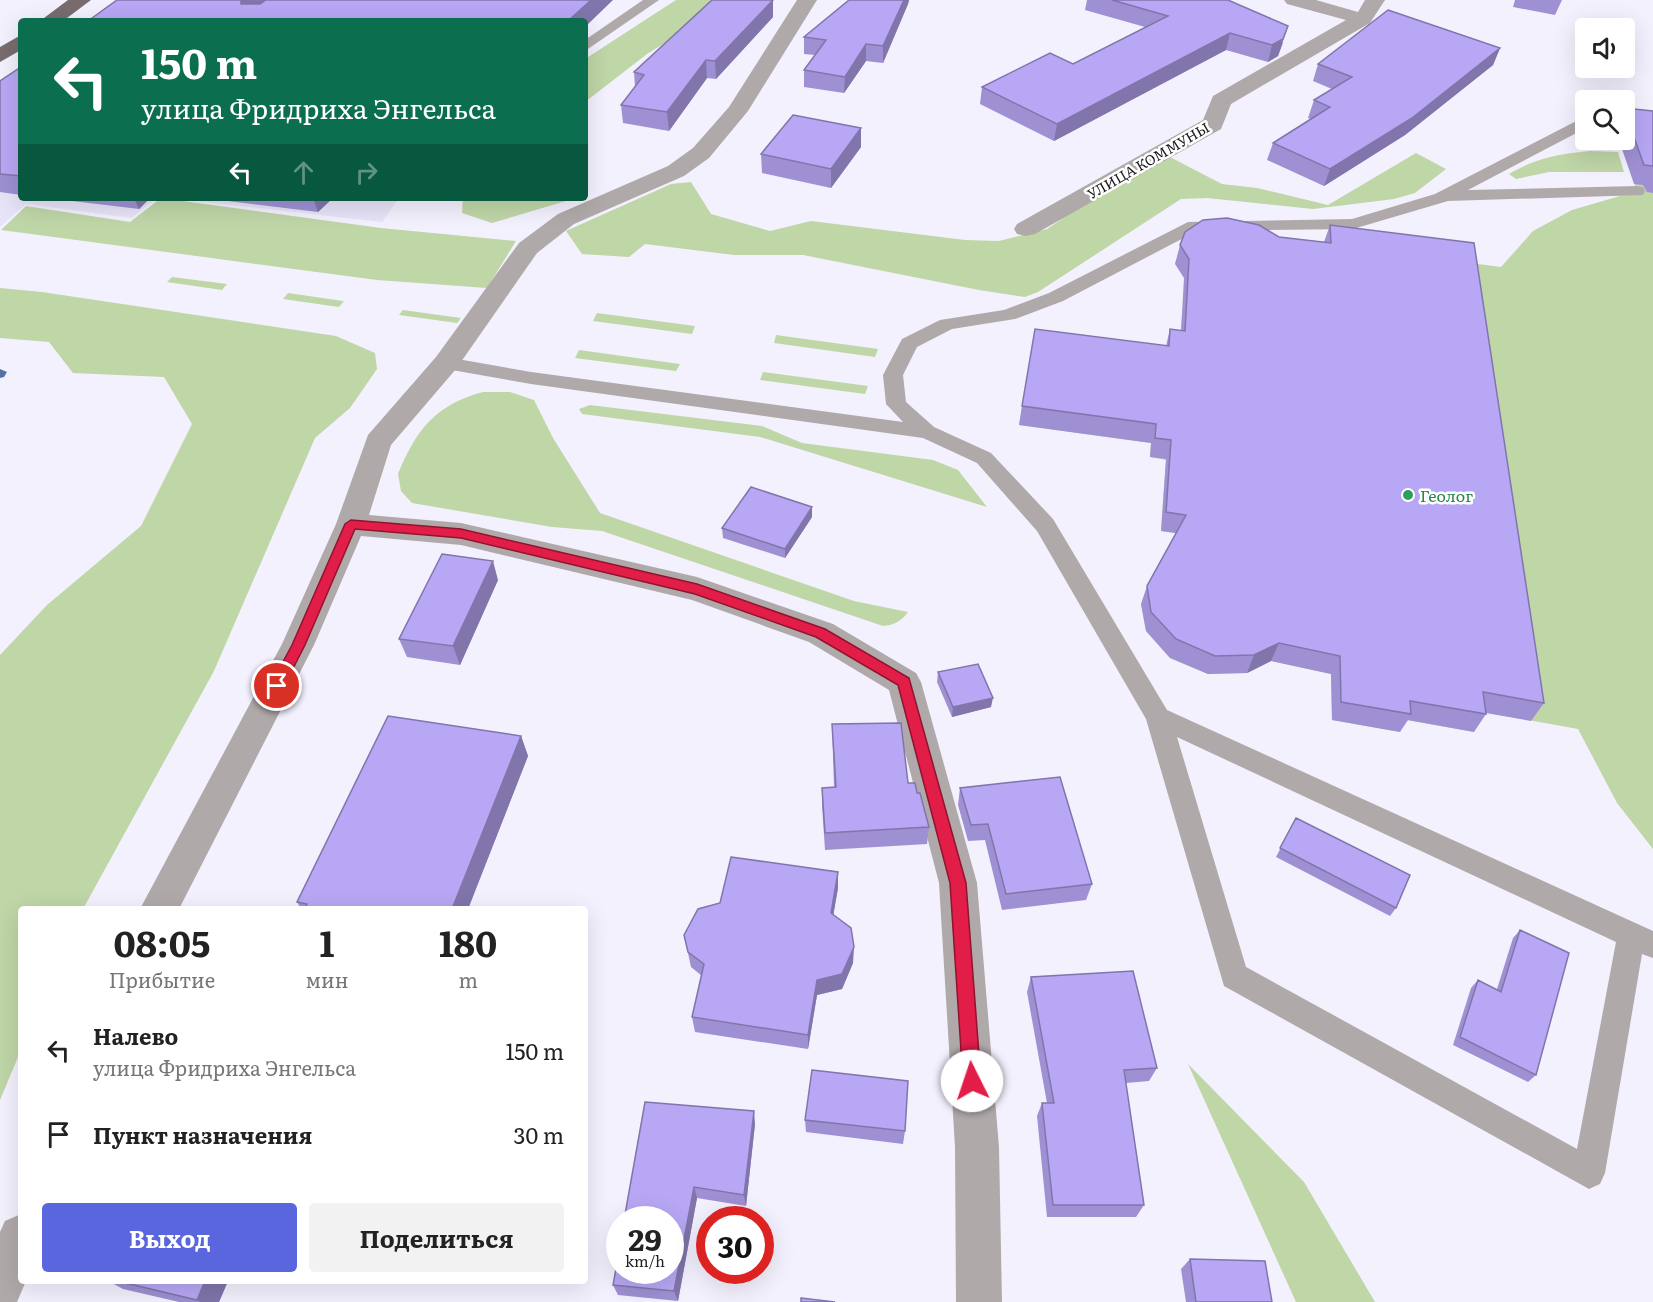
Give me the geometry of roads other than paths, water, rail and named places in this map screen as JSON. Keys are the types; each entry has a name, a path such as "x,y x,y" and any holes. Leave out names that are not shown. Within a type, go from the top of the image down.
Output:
{"main road":[{"path":"54,18 81,0"},
{"path":"0,56 18,43"}],"street":[{"path":"161,906 298,645 351,524 378,442 446,363 528,248 566,219 676,171 701,153 737,111 807,0"},
{"path":"1293,0 1363,19"},
{"name":"УЛИЦА КОММУНЫ","path":"1026,230 1213,124 1221,101 1363,19 1375,0"},
{"path":"351,524 461,534 697,589 821,633 904,682 958,883 976,1147 979,1302"},
{"path":"0,1287 18,1244"}],"lane":[{"path":"588,45 652,0"},
{"path":"927,432 896,404 893,375 909,343 947,324 1008,315 1056,297 1194,226 1353,224 1444,196 1575,127"},
{"path":"1444,196 1637,191"},
{"path":"446,363 531,378 927,432 984,458 1045,525 1158,717 1234,976 1589,1173 1642,940 1158,717"}],"place":[{"name":"Геолог","path":"1408,495"}]}
